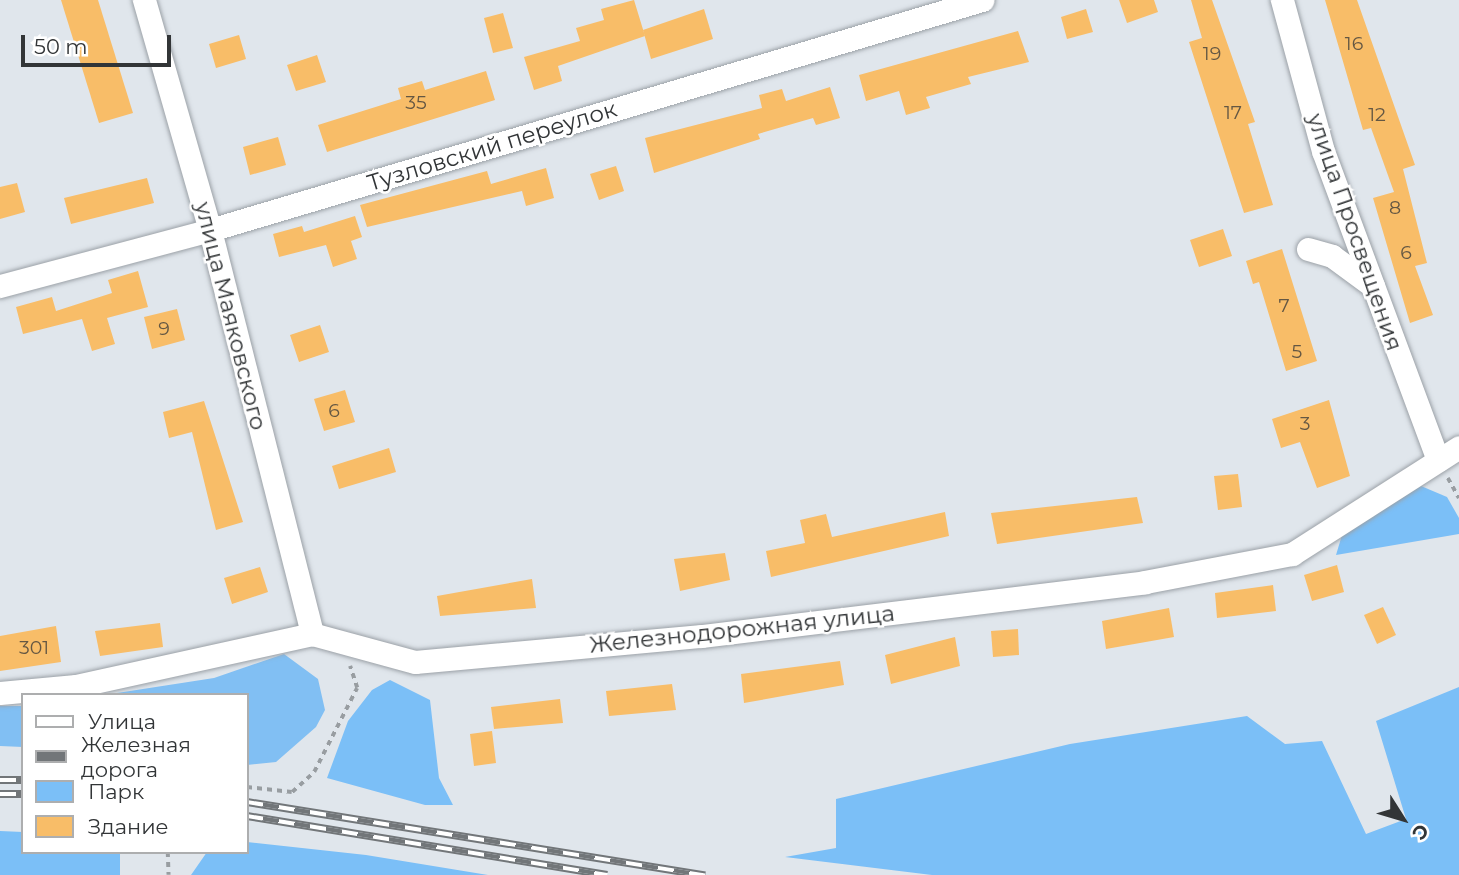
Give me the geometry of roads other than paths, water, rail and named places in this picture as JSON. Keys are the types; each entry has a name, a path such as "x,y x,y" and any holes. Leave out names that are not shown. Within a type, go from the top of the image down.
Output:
{"street":[{"name":"улица Маяковского","path":"144,0 210,230 312,634"},
{"name":"Тузловский переулок","path":"0,286 210,230 982,0"},
{"name":"улица Просвещения","path":"1282,0 1323,151 1438,460"},
{"path":"1308,249 1332,256 1373,286"},
{"name":"Железнодорожная улица","path":"0,693 76,686 312,634 415,662 702,636 1145,582 1293,554 1459,447"}],"railway":[{"path":"0,780 21,780"},
{"path":"0,794 21,794"},
{"path":"248,802 705,875"},
{"path":"248,816 607,875"}]}
